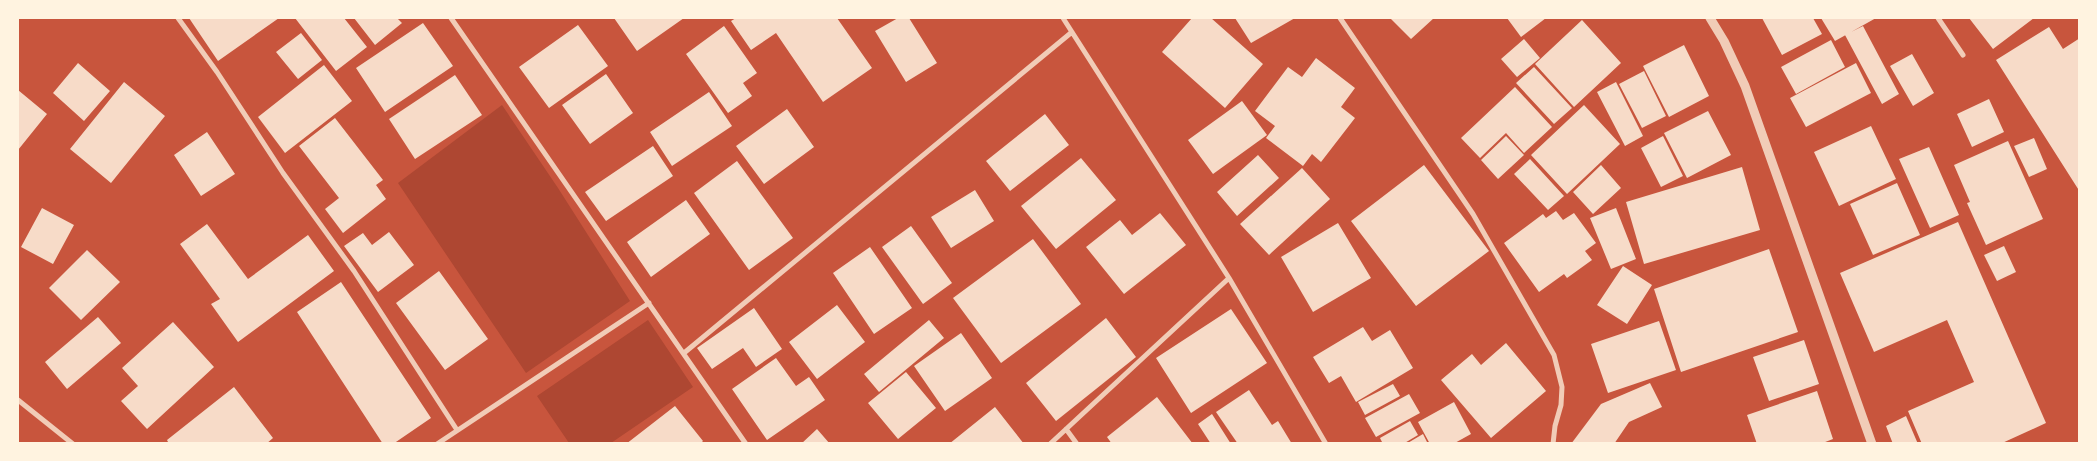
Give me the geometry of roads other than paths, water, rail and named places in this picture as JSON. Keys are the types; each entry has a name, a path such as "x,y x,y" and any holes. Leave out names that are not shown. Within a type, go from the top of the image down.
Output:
{"street":[{"path":"178,18 217,72 283,173 354,271 457,430"},
{"path":"451,18 746,444"},
{"path":"1063,18 1229,278 1326,444"},
{"path":"1340,18 1473,214 1554,355 1562,387 1561,405 1555,426 1553,444"},
{"path":"1710,18 1724,41 1745,86 1872,444"},
{"path":"1938,18 1963,55"},
{"path":"684,353 1072,32"},
{"path":"1050,444 1229,278"},
{"path":"437,444 649,303"},
{"path":"18,400 73,444"},
{"path":"1066,429 1077,444"}]}
